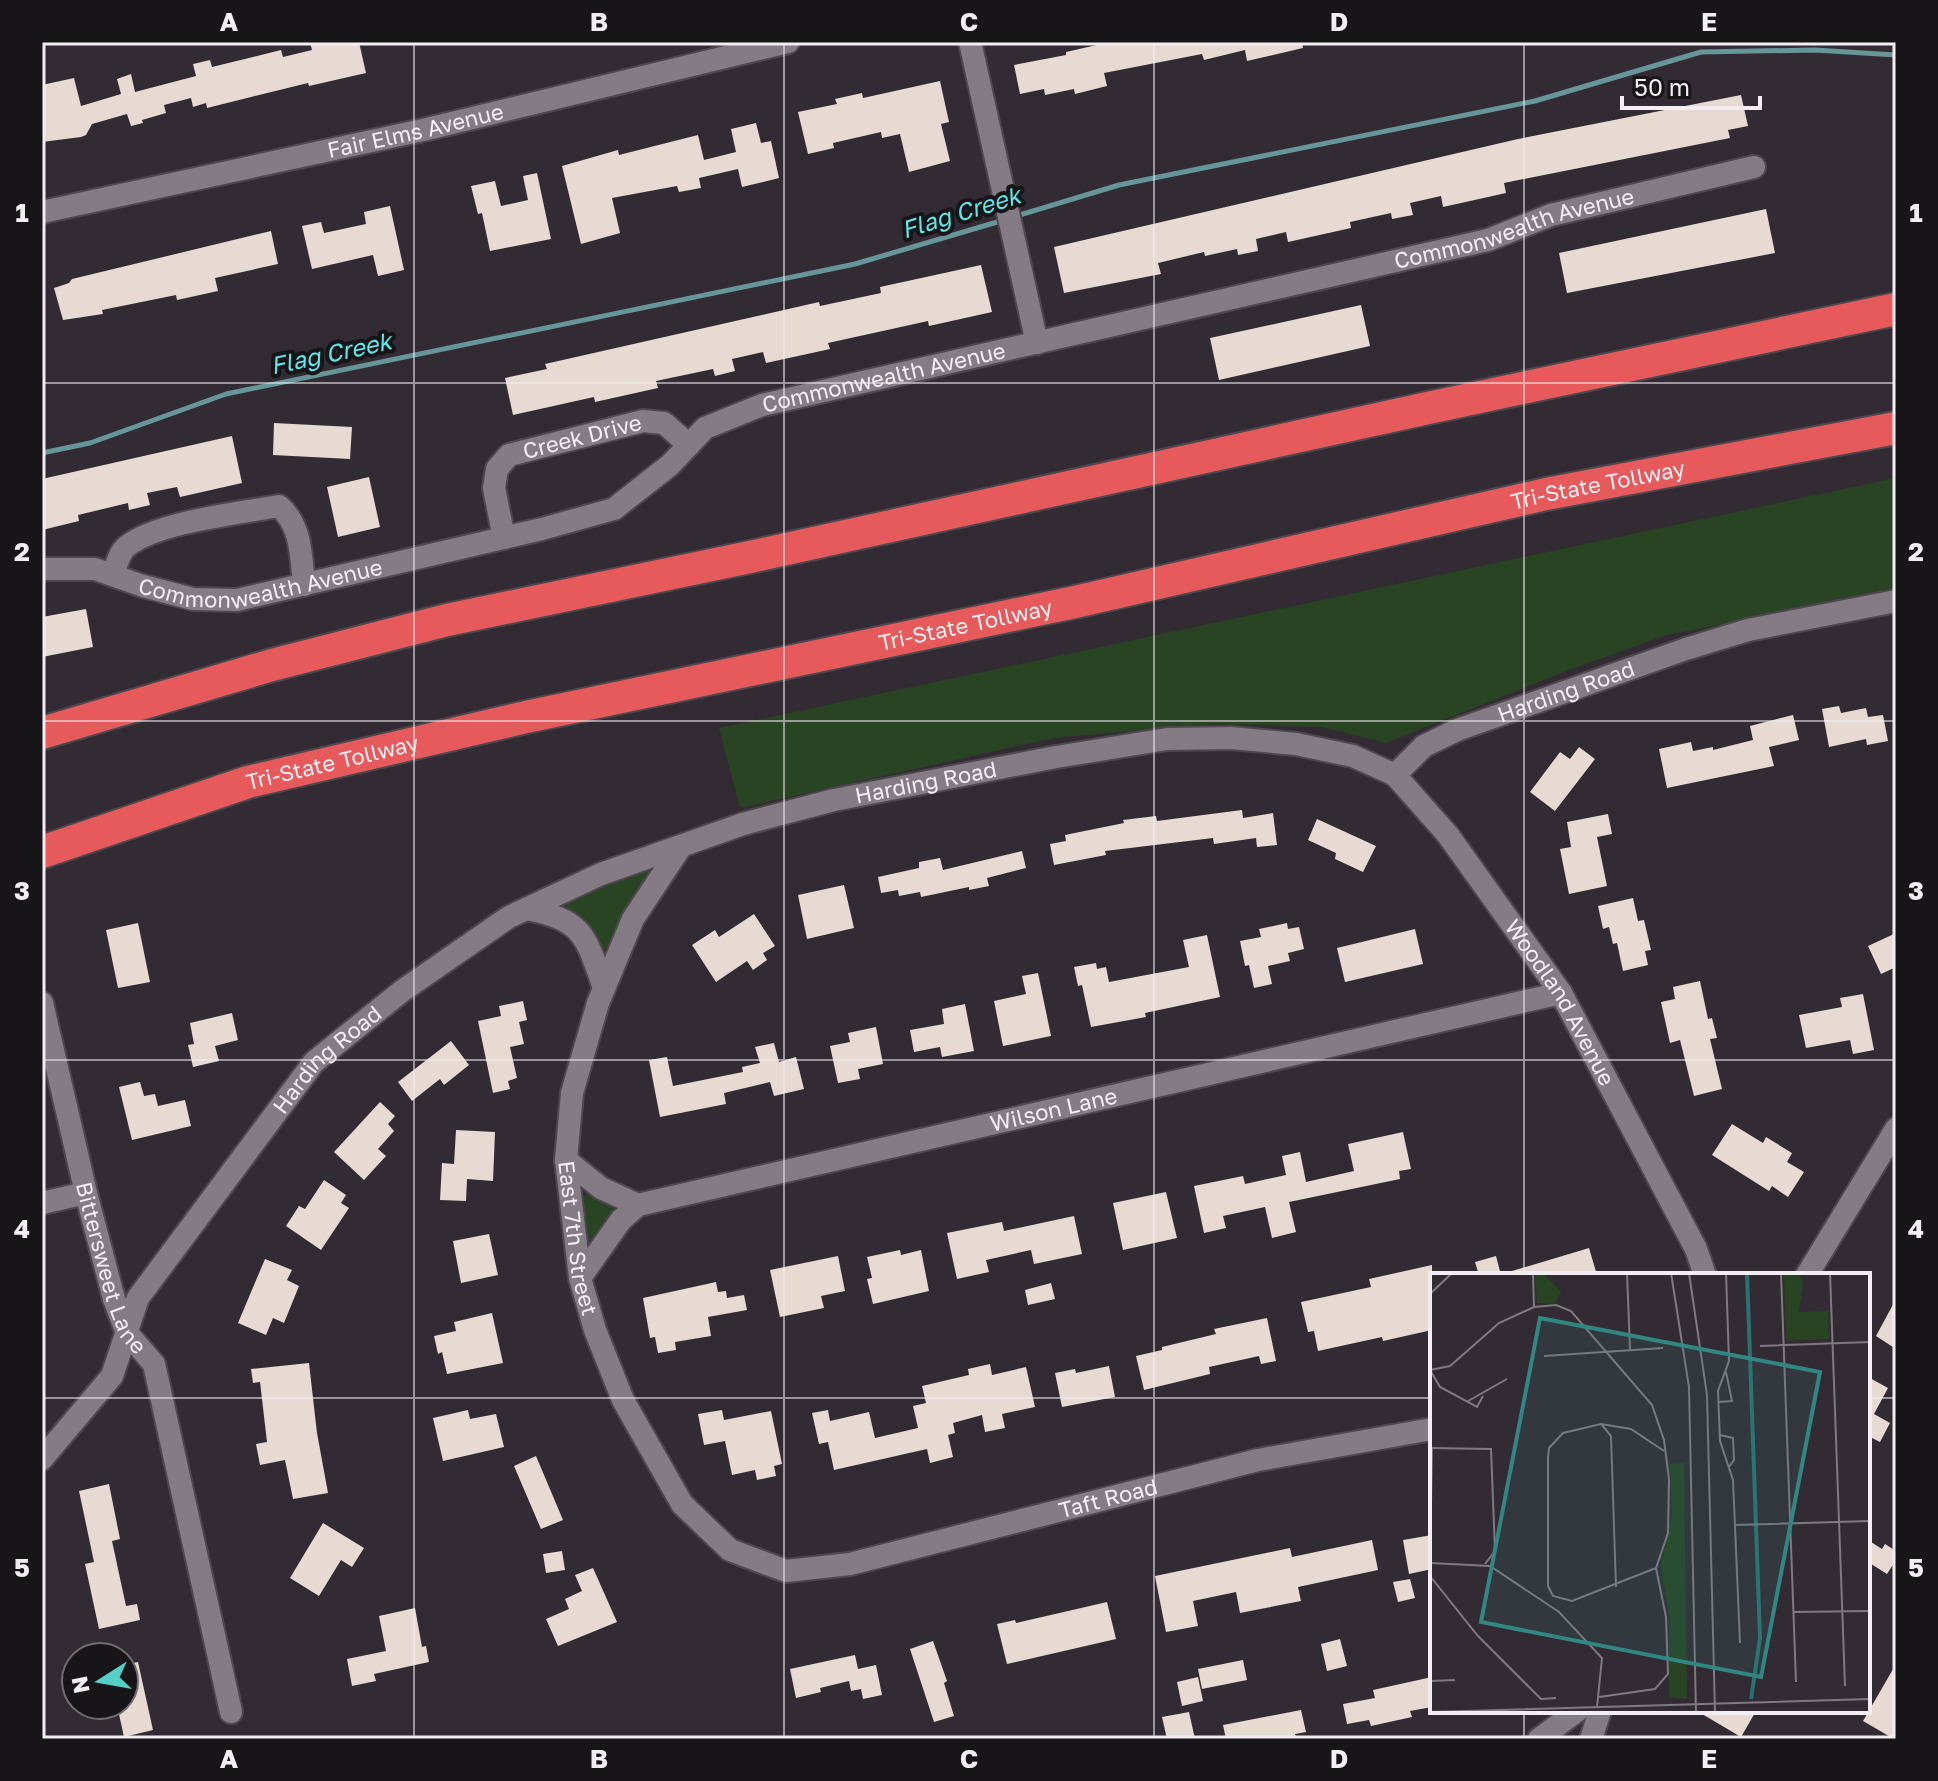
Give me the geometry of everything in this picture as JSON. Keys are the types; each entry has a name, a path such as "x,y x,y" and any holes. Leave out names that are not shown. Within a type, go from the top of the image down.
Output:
{"highway":[{"path":"42,733 272,665 447,620 1896,309"},
{"name":"Tri-State Tollway","path":"42,852 248,782 526,717 1075,602 1546,494 1896,428"}],"street":[{"name":"Fair Elms Avenue","path":"42,212 423,130 788,42"},
{"path":"970,42 1037,343"},
{"name":"Commonwealth Avenue","path":"42,569 95,569 193,599 237,600 304,585 614,509 670,465 705,428 762,405 1488,240 1551,215 1754,167"},
{"name":"Creek Drive","path":"504,538 494,488 497,469 509,455 643,421 664,423 689,445"},
{"path":"113,575 123,549 147,534 279,506 291,516 299,541 304,585"},
{"name":"Harding Road","path":"42,1459 112,1376 138,1298 314,1062 402,991 509,917 601,874 743,824 834,800 1167,739 1231,738 1296,744 1353,756 1395,775 1424,746 1457,730 1686,649 1748,630 1896,601"},
{"name":"Woodland Avenue","path":"1395,775 1448,835 1561,993 1696,1249 1704,1273"},
{"name":"East 7th Street","path":"680,848 633,919 604,988 572,1093 566,1160 580,1278 595,1330 623,1400 682,1504 730,1550 786,1571"},
{"path":"526,909 560,917 581,933 604,988"},
{"name":"Wilson Lane","path":"638,1205 1561,993"},
{"name":"Bittersweet Lane","path":"42,1003 114,1299 127,1333 154,1364 231,1712"},
{"path":"1808,1273 1896,1129"},
{"path":"566,1160 601,1188 638,1205 621,1220 580,1278"},
{"path":"42,1203 86,1193"},
{"name":"Taft Road","path":"786,1571 850,1564 1258,1460 1430,1429"},
{"path":"1539,1739 1574,1713"},
{"path":"1591,1739 1599,1713"}],"green space":[{"path":"1896,478 1896,591 1667,635 1574,668 1386,743 1322,727 1213,724 1054,738 740,808 719,728"},
{"path":"653,865 656,867 610,949 603,950 566,905 588,892"},
{"path":"589,1193 612,1206 613,1213 584,1250 581,1200"}],"building":[{"path":"310,42 359,42 366,73 309,86 308,83 207,108 206,103 193,107 191,98 164,105 166,113 142,120 143,123 131,126 127,114 92,124 86,135 81,137 42,142 42,85 74,78 81,106 121,94 117,79 131,74 135,92 196,76 193,64 210,60 212,67 281,50 283,57 312,50"},
{"path":"1110,42 1302,42 1303,48 1247,61 1245,50 1204,60 1202,54 1104,73 1107,86 1075,94 1074,89 1045,95 1044,89 1020,94 1014,65"},
{"path":"940,81 949,122 941,124 950,161 909,172 900,134 882,138 881,132 833,143 834,148 808,154 798,112 837,104 835,99 862,93 863,98"},
{"path":"1741,95 1748,126 1728,130 1730,138 1504,183 1506,193 1443,207 1441,196 1410,203 1413,215 1392,219 1391,213 1350,222 1351,228 1288,242 1286,232 1256,239 1258,251 1238,255 1237,249 1205,256 1204,252 1158,263 1161,274 1064,293 1054,247 1518,139"},
{"path":"756,123 761,143 771,141 779,178 742,187 738,169 699,178 701,188 679,192 677,186 612,198 620,233 581,244 562,166 618,150 619,155 698,135 704,160 736,152 731,129"},
{"path":"537,173 551,239 490,251 482,213 478,214 471,186 495,181 501,206 528,200 523,176"},
{"path":"390,206 404,270 378,276 373,255 312,269 302,226 321,222 324,233 366,224 364,212"},
{"path":"1766,209 1775,253 1567,293 1559,253"},
{"path":"271,231 278,264 215,278 218,291 177,300 176,295 102,310 103,314 63,320 54,288 72,279"},
{"path":"981,265 992,312 929,326 928,321 828,343 830,349 766,363 763,352 732,359 735,371 715,376 713,369 656,381 658,388 595,402 594,397 513,415 505,378 547,369 545,364 819,302 820,306 881,293 880,287"},
{"path":"1361,305 1370,346 1219,380 1210,338"},
{"path":"274,423 352,427 350,459 273,455"},
{"path":"232,436 242,483 180,497 177,487 147,493 150,505 129,510 128,503 78,515 79,521 42,530 42,479"},
{"path":"369,477 380,527 338,537 327,487"},
{"path":"86,609 93,647 42,657 42,617"},
{"path":"1839,706 1841,713 1866,708 1868,717 1883,715 1888,741 1867,745 1866,739 1829,747 1822,709"},
{"path":"1793,715 1799,740 1769,747 1774,766 1667,788 1659,749 1691,742 1693,751 1713,747 1713,750 1753,740 1750,726"},
{"path":"1579,747 1595,759 1555,811 1530,792 1560,752 1570,759"},
{"path":"1242,810 1243,818 1273,813 1277,845 1257,847 1256,838 1214,844 1213,838 1105,851 1106,855 1054,865 1050,844 1066,841 1065,835 1124,823 1123,820 1156,816 1157,821"},
{"path":"1608,814 1612,834 1597,837 1607,886 1569,894 1560,849 1571,847 1567,822"},
{"path":"1317,819 1376,846 1363,872 1335,859 1336,853 1308,840"},
{"path":"1022,851 1026,868 987,878 989,886 921,897 920,892 899,896 898,890 881,893 878,877 919,868 919,862 940,858 943,870"},
{"path":"844,885 854,928 807,939 798,895"},
{"path":"1633,898 1638,921 1644,920 1651,950 1645,951 1648,965 1623,971 1617,943 1613,944 1609,927 1603,929 1598,906"},
{"path":"754,914 775,946 763,953 767,960 753,970 747,961 716,982 692,945 715,930 719,937"},
{"path":"138,923 150,982 118,988 106,930"},
{"path":"1287,923 1288,929 1299,927 1304,949 1288,953 1290,961 1268,966 1272,984 1254,988 1240,941 1261,937 1259,929"},
{"path":"1415,929 1423,964 1345,982 1337,948"},
{"path":"1896,933 1896,967 1881,974 1868,946"},
{"path":"1207,935 1220,997 1145,1013 1146,1017 1091,1027 1082,985 1078,986 1074,967 1096,963 1097,969 1106,967 1109,982 1189,967 1183,940"},
{"path":"1038,973 1051,1036 1003,1046 994,1001 1026,994 1022,976"},
{"path":"1700,981 1708,1019 1712,1018 1717,1038 1710,1039 1722,1089 1694,1096 1680,1040 1670,1043 1661,1002 1675,999 1673,987"},
{"path":"1863,994 1874,1050 1853,1054 1850,1040 1806,1048 1799,1015 1842,1007 1840,998"},
{"path":"523,1001 527,1020 519,1022 524,1044 510,1047 517,1078 508,1081 510,1089 493,1093 478,1021 501,1016 499,1006"},
{"path":"965,1004 974,1051 942,1057 940,1047 914,1052 910,1030 944,1024 942,1009"},
{"path":"232,1013 238,1040 215,1046 219,1061 193,1067 188,1045 194,1044 190,1023"},
{"path":"876,1027 883,1064 858,1069 860,1079 838,1083 830,1046 850,1042 848,1033"},
{"path":"451,1041 469,1065 444,1085 440,1079 412,1101 398,1082"},
{"path":"774,1043 779,1062 796,1057 804,1089 774,1096 770,1082 724,1093 726,1104 660,1117 649,1060 667,1057 673,1086 743,1072 742,1067 760,1063 755,1047"},
{"path":"140,1082 144,1096 155,1094 158,1106 185,1100 191,1126 132,1140 119,1087"},
{"path":"380,1102 395,1116 388,1124 394,1131 378,1149 386,1156 364,1180 334,1152"},
{"path":"1732,1124 1763,1143 1766,1137 1792,1153 1787,1162 1804,1172 1788,1197 1772,1186 1769,1191 1712,1155"},
{"path":"456,1130 495,1132 493,1181 467,1179 466,1201 440,1200 442,1163 454,1164"},
{"path":"1403,1132 1411,1169 1399,1171 1400,1179 1289,1202 1296,1232 1272,1238 1265,1207 1223,1216 1226,1228 1204,1233 1194,1186 1243,1176 1245,1184 1286,1175 1282,1156 1300,1152 1306,1182 1354,1171 1348,1144"},
{"path":"324,1180 346,1195 341,1203 349,1208 321,1250 286,1226 299,1206 305,1209"},
{"path":"1166,1192 1177,1238 1123,1250 1113,1203"},
{"path":"1074,1216 1082,1254 1034,1264 1031,1250 986,1260 989,1272 957,1279 947,1233 1002,1222 1004,1231"},
{"path":"489,1234 498,1275 461,1283 453,1241"},
{"path":"1589,1248 1596,1273 1512,1273"},
{"path":"900,1250 901,1255 921,1250 929,1291 873,1304 867,1279 872,1278 867,1257"},
{"path":"838,1256 845,1291 821,1296 824,1308 780,1317 770,1270"},
{"path":"1496,1256 1500,1273 1478,1273 1475,1262"},
{"path":"265,1259 292,1270 287,1280 299,1286 284,1323 273,1318 266,1335 238,1323"},
{"path":"1432,1265 1430,1330 1318,1351 1314,1331 1308,1332 1301,1302 1371,1287 1369,1279"},
{"path":"716,1282 718,1292 726,1291 727,1298 744,1295 747,1310 708,1317 711,1336 675,1342 676,1350 658,1353 655,1337 650,1338 643,1298"},
{"path":"1051,1283 1055,1299 1028,1305 1025,1290"},
{"path":"1896,1299 1896,1349 1876,1336"},
{"path":"492,1313 503,1363 447,1374 434,1336 456,1331 454,1322"},
{"path":"1267,1318 1276,1361 1261,1364 1259,1356 1209,1367 1210,1374 1144,1390 1136,1356 1216,1334 1214,1329"},
{"path":"309,1363 328,1493 293,1499 285,1460 260,1465 256,1444 267,1442 260,1382 253,1383 251,1369"},
{"path":"990,1364 992,1375 1026,1367 1035,1407 1002,1414 1005,1428 985,1432 982,1415 953,1423 955,1433 948,1435 953,1457 930,1463 927,1449 834,1470 828,1442 819,1444 812,1413 828,1410 830,1421 869,1412 875,1438 918,1428 913,1406 926,1403 922,1386 969,1375 968,1369"},
{"path":"1109,1366 1115,1397 1062,1407 1055,1373 1075,1369 1076,1373"},
{"path":"1870,1378 1888,1388 1874,1414 1890,1423 1880,1442 1870,1437"},
{"path":"468,1410 470,1419 496,1414 504,1447 443,1461 433,1418"},
{"path":"722,1410 724,1420 771,1411 782,1464 774,1466 776,1476 757,1480 755,1470 732,1475 725,1441 704,1445 698,1414"},
{"path":"536,1456 563,1520 541,1529 514,1466"},
{"path":"109,1484 120,1539 112,1541 126,1606 137,1604 140,1620 99,1629 85,1564 94,1562 79,1491"},
{"path":"323,1523 364,1548 352,1567 341,1560 319,1596 290,1578"},
{"path":"1430,1535 1430,1569 1409,1574 1403,1540"},
{"path":"1372,1540 1378,1570 1298,1587 1301,1601 1240,1613 1236,1592 1193,1601 1198,1626 1166,1632 1155,1576 1290,1548 1292,1557"},
{"path":"1870,1541 1882,1549 1885,1544 1896,1551 1896,1560 1887,1574 1870,1563"},
{"path":"562,1551 565,1570 546,1573 543,1554"},
{"path":"593,1568 617,1622 558,1646 546,1619 569,1609 565,1599 582,1591 575,1575"},
{"path":"1410,1579 1415,1598 1398,1602 1393,1582"},
{"path":"1107,1602 1116,1639 1007,1664 997,1624 1015,1620 1016,1623"},
{"path":"415,1608 422,1647 426,1646 429,1662 374,1674 376,1681 352,1686 347,1659 386,1651 379,1616"},
{"path":"1340,1639 1347,1666 1327,1671 1321,1644"},
{"path":"933,1641 947,1681 944,1683 954,1716 934,1722 910,1649"},
{"path":"855,1655 858,1669 876,1665 882,1695 863,1699 861,1689 851,1691 849,1681 796,1698 790,1669"},
{"path":"1243,1660 1247,1680 1202,1689 1198,1669"},
{"path":"1896,1664 1896,1739 1863,1721"},
{"path":"140,1671 153,1730 124,1737 120,1721 140,1721"},
{"path":"1198,1677 1203,1701 1182,1706 1177,1682"},
{"path":"1430,1677 1430,1707 1410,1711 1412,1717 1371,1726 1369,1720 1347,1724 1343,1704 1375,1698 1373,1690"},
{"path":"1301,1710 1306,1732 1295,1734 1297,1739 1226,1739 1223,1725"},
{"path":"1189,1712 1195,1739 1167,1739 1162,1717"},
{"path":"1700,1713 1755,1713 1741,1737"}],"waterway":[{"name":"Flag Creek","path":"1013,217 1119,185 1535,101 1701,52 1815,50 1896,55"},
{"name":"Flag Creek","path":"42,453 90,443 226,394 855,264 1004,220"}]}
